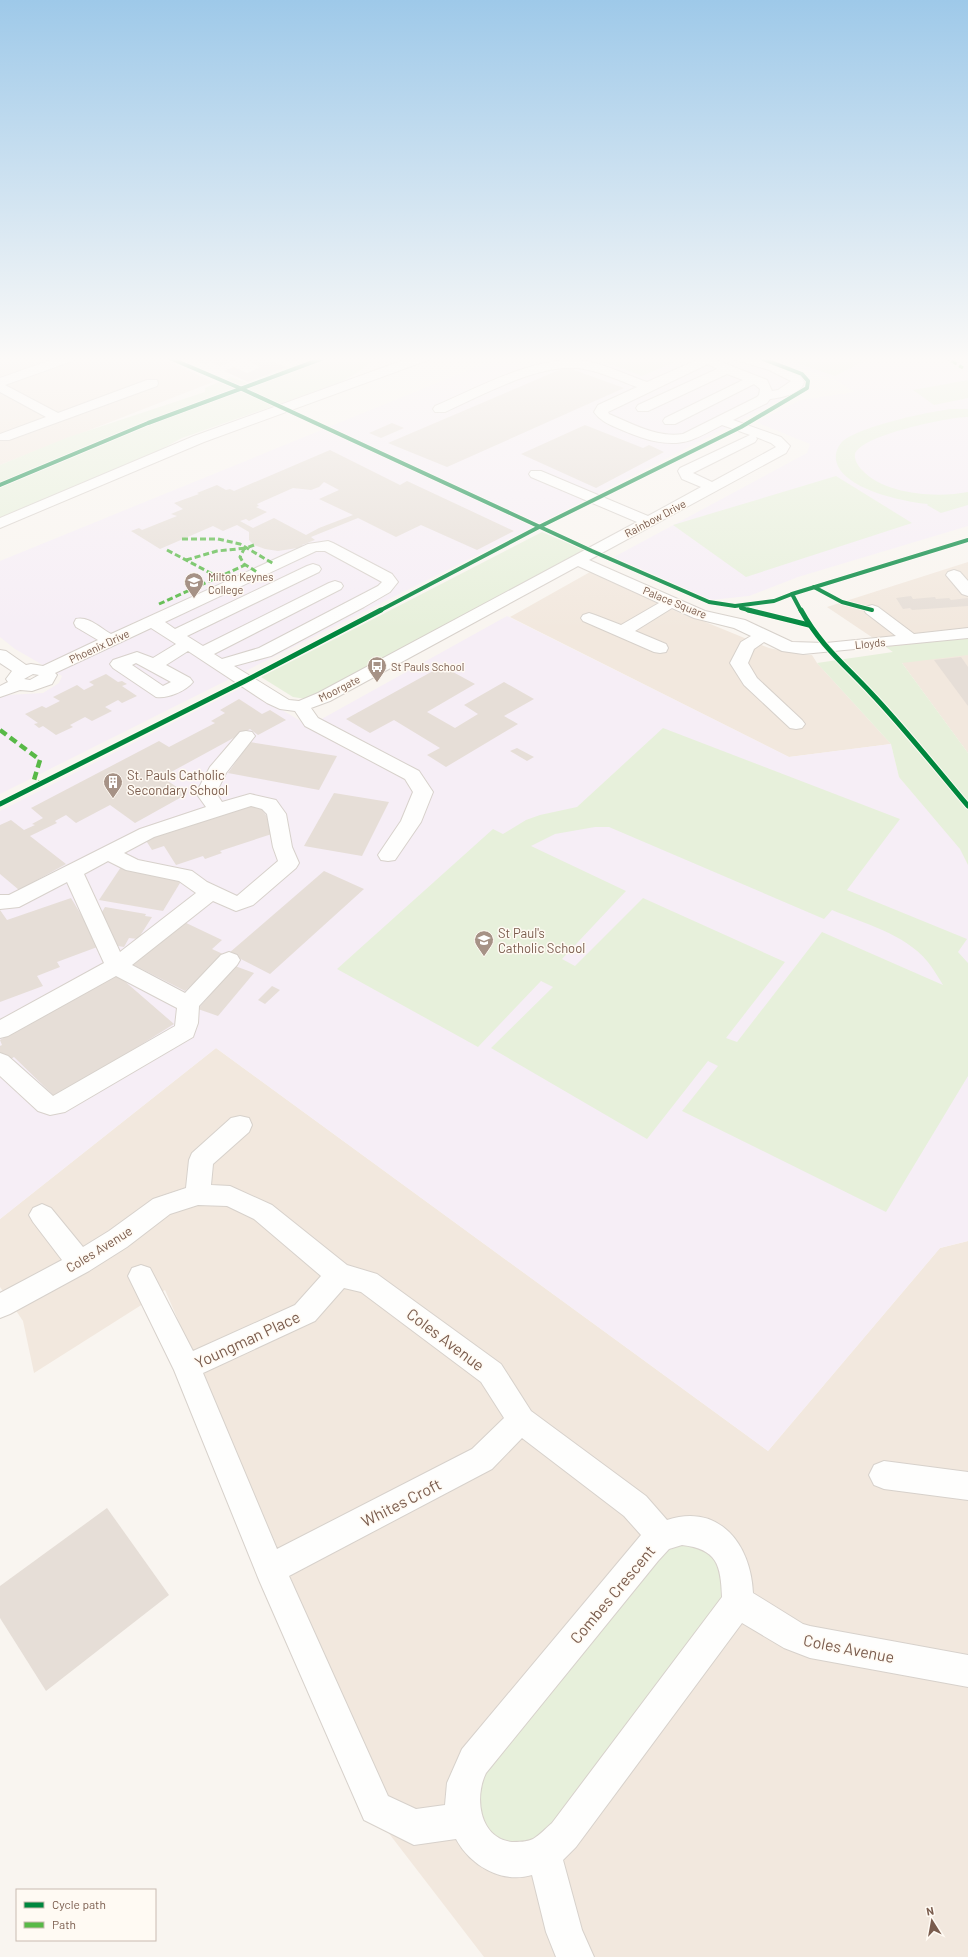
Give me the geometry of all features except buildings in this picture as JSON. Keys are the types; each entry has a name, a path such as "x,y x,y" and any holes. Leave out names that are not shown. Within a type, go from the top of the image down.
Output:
{"street":[{"path":"0,523 177,447"},
{"path":"712,487 687,476 685,470 733,447"},
{"name":"Rainbow Drive","path":"592,551 781,450 782,447"},
{"path":"536,474 648,521"},
{"name":"Phoenix Drive","path":"20,677 32,686 40,684 46,680 48,675 45,671 313,547 328,546 386,577 390,582 384,589 358,604"},
{"name":"Moorgate","path":"152,621 189,644 218,665 273,699 286,705 301,706 324,697 442,635 592,551"},
{"name":"Palace Square","path":"577,560 700,614 739,624 767,639"},
{"path":"218,665 265,652 358,604 303,563 279,562"},
{"path":"154,665 313,569"},
{"path":"954,575 968,591"},
{"path":"189,644 335,586"},
{"path":"622,632 671,602"},
{"path":"872,610 911,639"},
{"path":"589,618 660,648"},
{"path":"469,620 486,629"},
{"path":"951,635 958,623 968,622"},
{"path":"82,623 110,641"},
{"name":"Lloyds","path":"767,639 788,647 803,649 968,633"},
{"path":"442,635 459,644"},
{"path":"767,639 747,646 740,663 750,681 796,724"},
{"path":"0,655 20,677 0,692"},
{"path":"301,706 311,722 412,775 423,792 411,822 388,855"},
{"path":"218,810 206,793 217,771 246,736"},
{"path":"0,902 12,902 107,853 147,833 250,800 260,800 274,807 278,817 282,845 289,863 242,903 230,902 185,876 133,865 107,853"},
{"path":"72,871 116,966 188,1004"},
{"path":"0,1030 116,966 211,892"},
{"path":"0,1062 46,1104 50,1106 58,1105 184,1031 187,1023 188,1004 229,960"},
{"path":"198,1195 201,1160 240,1125"},
{"name":"Coles Avenue","path":"0,1306 80,1262 118,1239 162,1206 198,1195 230,1196 263,1212 339,1275 368,1282 491,1373 521,1420 635,1506 651,1523 660,1537"},
{"path":"42,1215 80,1262"},
{"name":"Youngman Place","path":"187,1368 306,1313 339,1275"},
{"path":"141,1276 187,1368 270,1569 376,1808 414,1827 466,1820"},
{"name":"Whites Croft","path":"270,1569 482,1460 521,1420"},
{"path":"884,1475 968,1486"},
{"name":"Combes Crescent","path":"682,1530 694,1530 710,1536 719,1542 727,1552 734,1566 738,1580 738,1602 564,1835 544,1853 522,1860 500,1858 486,1851 473,1837 466,1820 461,1799 465,1779 474,1760 642,1556 660,1537 682,1530"},
{"name":"Coles Avenue","path":"738,1602 795,1637 810,1642 968,1671"},
{"path":"544,1853 564,1932 575,1957"}],"shaded area":[{"path":"0,447 45,447 0,465"},
{"name":"Milton Keynes College","path":"279,447 688,447 521,533 0,794 0,697 7,695 43,693 59,683 62,676 15,649 0,637 0,561"},
{"path":"809,447 968,447 968,526 798,577 749,596 711,600 614,557 807,453"},
{"path":"968,562 968,753 894,652 827,607"},
{"path":"590,572 682,614 769,648 803,655 812,655 817,663 891,744 789,757 510,617"},
{"name":"St Paul's Catholic School","path":"507,616 789,757 891,744 899,777 961,849 968,865 968,1241 940,1248 768,1451 216,1048 0,1219 0,811 243,687 309,726"},
{"path":"216,1048 768,1451 940,1248 968,1241 968,1957 484,1957 354,1788 374,1769 165,1290 34,1373 23,1321 0,1287 0,1219"}],"green space":[{"path":"43,447 165,447 0,518 0,465"},
{"path":"838,447 861,447 855,454 858,464 862,470 884,485 897,490 912,493 942,495 968,492 968,505 941,513 927,505 928,504 890,497 875,492 849,479 840,470 836,460"},
{"path":"836,476 912,523 746,577 673,525"},
{"path":"542,532 586,551 336,686 306,699 293,697 261,677"},
{"path":"968,638 968,655 902,663 968,753 968,865 960,849 899,777 891,744 817,663 893,652 886,647"},
{"path":"663,728 900,819 847,890 967,939 958,952 968,963 968,1076 886,1212 682,1111 718,1066 708,1061 647,1139 491,1048 553,987 541,981 478,1047 337,969 493,829 503,834 526,820 540,815 577,807","holes":["595,827 609,827 824,919 832,910 883,930 907,943 918,952 929,964 943,985 822,932 737,1042 726,1038 785,962 643,898 575,966 562,959 626,891 531,846 555,834"]},
{"path":"694,1543 717,1557 725,1597 551,1826 536,1839 522,1843 506,1843 493,1836 478,1812 477,1787 483,1772 670,1545"}],"marked path":[{"path":"182,539 218,539 240,544 274,564"},
{"path":"254,545 244,549 240,557 244,564 257,572"},
{"path":"186,560 217,551 247,548"},
{"path":"167,550 218,577"},
{"path":"159,604 245,565"},
{"path":"0,730 40,760 34,780 41,784"}],"cycle path":[{"path":"0,485 90,447"},
{"path":"368,447 592,551 709,602 735,606 774,601 792,594"},
{"path":"0,804 245,681 539,527 700,447"},
{"path":"968,540 792,594 809,625 826,648 871,693 968,806"},
{"path":"814,587 842,602 872,610"},
{"path":"741,608 809,625"}],"place":[{"name":"Milton Keynes College","path":"194,599"},
{"name":"St Pauls School","path":"377,683"},
{"name":"St. Pauls Catholic Secondary School","path":"113,799"},
{"name":"St Paul's Catholic School","path":"484,957"}]}
